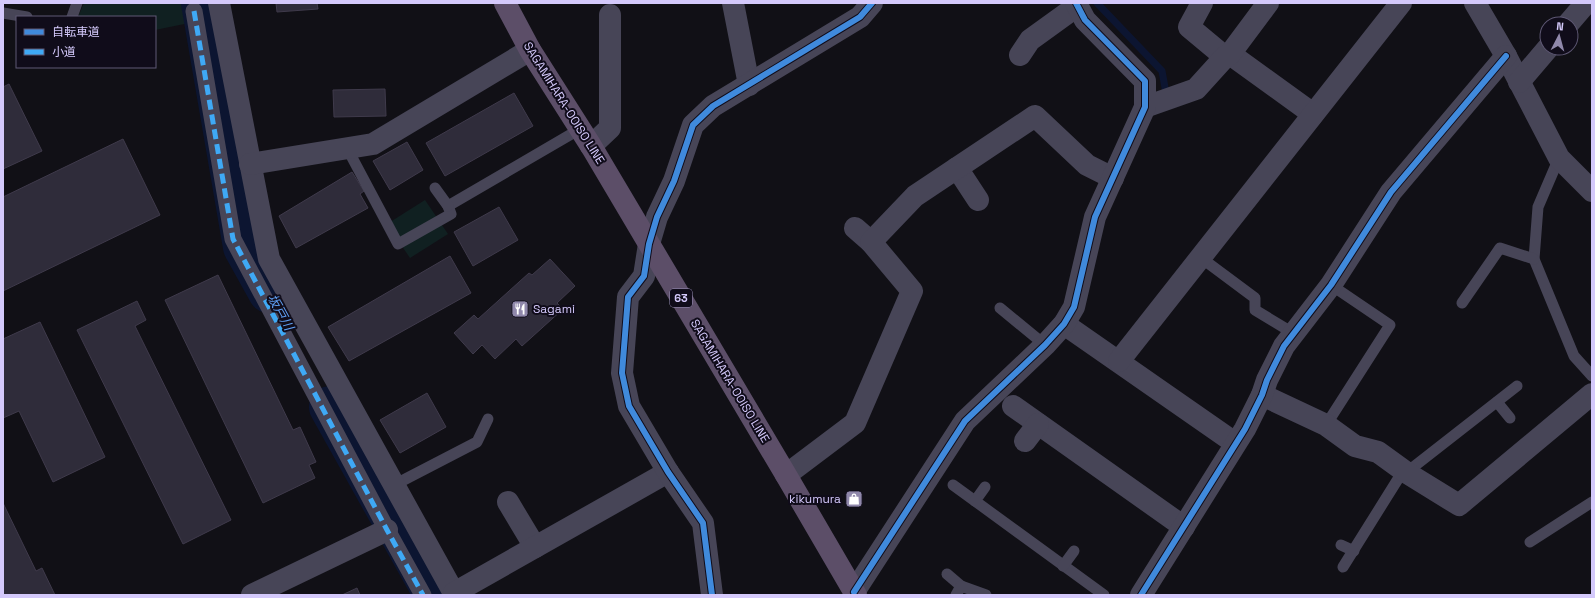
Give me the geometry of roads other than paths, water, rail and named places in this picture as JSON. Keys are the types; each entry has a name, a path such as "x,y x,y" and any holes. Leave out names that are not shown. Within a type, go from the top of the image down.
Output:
{"main road":[{"name":"SAGAMIHARA-OOISO LINE","path":"505,3 530,50 586,138 786,474 855,594"}],"street":[{"path":"219,3 269,259 455,594 668,472"},
{"path":"733,3 749,85"},
{"path":"712,595 703,523 668,472 629,406 622,373 628,297 644,276 649,244 657,217 674,181 693,125 713,106 860,17 872,3"},
{"path":"1202,3 1189,27 1313,114"},
{"path":"1145,107 1196,89 1227,55 1268,3"},
{"path":"1119,361 1401,3"},
{"path":"1575,16 1586,3"},
{"path":"855,594 965,421 1045,345 1064,324 1074,307 1096,217 1145,107 1145,81 1085,20 1076,4 1030,40 1020,55"},
{"path":"1478,4 1559,158 1592,192"},
{"path":"194,11 233,239 387,530 424,595"},
{"path":"586,138 610,128 610,15"},
{"path":"250,164 373,144 530,50"},
{"path":"1141,595 1245,429 1284,346 1387,210 1391,192 1506,56"},
{"path":"1518,82 1541,56"},
{"path":"786,474 855,423 912,291 863,235 915,196 1035,116 1087,165 1113,178"},
{"path":"957,168 978,200"},
{"path":"1064,324 1235,443"},
{"path":"1262,395 1326,425 1355,446 1378,452 1459,505 1592,394"},
{"path":"1013,406 1031,432 1105,483 1184,527"},
{"path":"508,502 535,547"},
{"path":"252,595 387,530"}],"lane":[{"path":"72,16 77,3"},
{"path":"3,13 20,16"},
{"path":"448,206 586,138"},
{"path":"347,148 398,244 451,214 448,206 435,188"},
{"path":"1559,158 1538,207 1534,259 1574,356 1592,376"},
{"path":"1462,303 1500,248 1534,259"},
{"path":"1200,257 1255,298 1255,310 1293,333"},
{"path":"1326,425 1390,325 1331,285"},
{"path":"1000,308 1045,345"},
{"path":"1343,567 1398,479 1408,473 1517,386"},
{"path":"1498,402 1510,418"},
{"path":"394,485 477,442 488,419"},
{"path":"953,485 1104,595"},
{"path":"975,501 985,487"},
{"path":"1530,542 1592,502"},
{"path":"1340,545 1354,551"},
{"path":"1063,566 1074,551"},
{"path":"946,574 959,590 986,595"}],"waterway":[{"name":"坂戸川","path":"202,3 244,247 269,292"},
{"path":"1097,3 1162,71 1166,93"},
{"name":"坂戸川","path":"330,407 435,595"}],"place":[{"name":"Sagami","path":"520,309"},
{"name":"kikumura","path":"854,499"}]}
